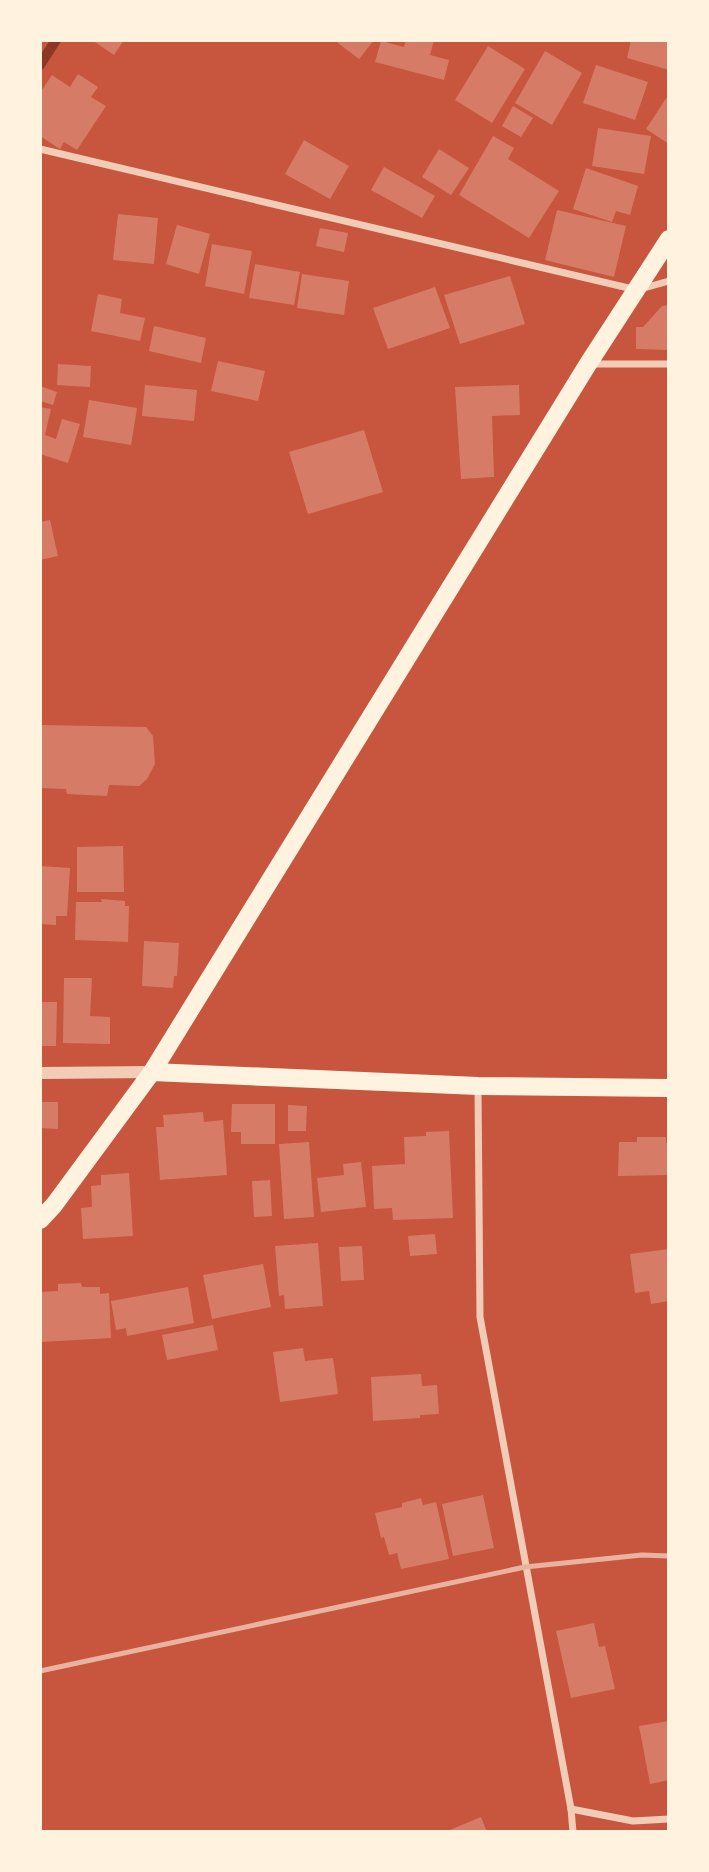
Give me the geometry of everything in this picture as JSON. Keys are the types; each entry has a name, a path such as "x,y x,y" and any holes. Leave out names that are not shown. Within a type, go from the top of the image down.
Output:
{"main road":[{"path":"40,1220 152,1073 588,364 669,239"},
{"path":"152,1073 478,1086 669,1088"}],"street":[{"path":"40,149 638,290 669,281"},
{"path":"588,364 669,364"},
{"path":"40,1073 152,1073"},
{"path":"478,1086 480,1317 571,1809 573,1832"},
{"path":"571,1809 633,1821 669,1819"}],"building":[{"path":"92,40 124,40 114,55"},
{"path":"339,40 374,40 359,59 338,43"},
{"path":"406,40 434,40 430,55 449,60 444,80 375,62 381,41 404,47"},
{"path":"631,40 669,40 669,70 627,58"},
{"path":"488,46 525,69 492,123 455,100"},
{"path":"545,51 582,73 552,125 515,103"},
{"path":"596,65 648,82 635,120 583,103"},
{"path":"78,74 98,87 91,97 106,106 77,150 64,142 60,149 40,136 40,93 52,75 70,87"},
{"path":"669,94 669,144 646,129"},
{"path":"513,106 533,118 521,137 502,126"},
{"path":"598,128 651,136 644,174 592,166"},
{"path":"493,136 514,148 508,159 559,191 529,238 459,195"},
{"path":"304,140 349,166 330,199 285,174"},
{"path":"439,149 469,168 451,195 422,177"},
{"path":"384,167 435,196 422,218 371,190"},
{"path":"586,168 638,186 630,215 616,211 612,222 573,209"},
{"path":"557,210 626,226 614,277 545,260"},
{"path":"118,214 158,218 154,264 113,260"},
{"path":"177,225 210,234 199,274 166,264"},
{"path":"320,228 348,233 344,252 316,246"},
{"path":"212,244 252,251 244,294 205,286"},
{"path":"255,264 300,272 294,305 249,298"},
{"path":"302,274 349,281 344,315 297,308"},
{"path":"510,276 525,324 460,344 444,295"},
{"path":"435,287 450,328 388,349 373,308"},
{"path":"98,294 122,299 120,313 145,318 140,341 91,331"},
{"path":"669,305 669,350 636,349 636,327 643,327 662,306"},
{"path":"154,326 206,338 201,363 149,351"},
{"path":"218,361 265,371 258,401 211,391"},
{"path":"58,364 91,366 90,387 57,385"},
{"path":"145,385 197,390 194,421 142,416"},
{"path":"519,385 520,415 492,416 494,477 461,479 455,387"},
{"path":"40,386 57,392 53,405 40,401"},
{"path":"89,400 137,408 131,445 83,437"},
{"path":"40,407 51,409 45,435 56,439 62,419 80,424 68,463 40,454"},
{"path":"364,430 383,492 308,514 289,452"},
{"path":"50,520 58,556 40,560 40,522"},
{"path":"40,725 146,727 153,736 155,764 147,779 139,786 109,785 107,796 67,794 66,789 40,788"},
{"path":"123,846 124,892 77,892 77,847"},
{"path":"40,866 70,868 67,916 56,916 56,925 40,924"},
{"path":"101,899 125,901 125,906 129,906 128,942 75,940 76,902 102,902"},
{"path":"144,941 179,943 177,976 174,976 173,988 142,986"},
{"path":"64,978 92,978 90,1016 110,1017 110,1044 63,1043"},
{"path":"40,1002 57,1002 56,1046 40,1046"},
{"path":"40,1102 58,1102 58,1129 40,1128"},
{"path":"232,1104 275,1104 275,1144 241,1144 241,1132 231,1132"},
{"path":"288,1105 307,1106 306,1131 288,1131"},
{"path":"203,1112 204,1122 223,1120 227,1175 160,1180 156,1127 164,1127 163,1115"},
{"path":"449,1131 453,1218 393,1220 392,1208 374,1209 372,1166 405,1164 404,1137"},
{"path":"637,1137 666,1137 666,1143 669,1143 669,1175 618,1176 619,1142 637,1142"},
{"path":"309,1142 314,1217 284,1219 279,1144"},
{"path":"361,1162 366,1207 321,1212 317,1178 344,1175 343,1164"},
{"path":"129,1173 133,1236 83,1239 81,1208 92,1207 91,1186 101,1185 101,1175"},
{"path":"270,1180 272,1216 254,1217 252,1181"},
{"path":"435,1234 437,1254 410,1256 408,1236"},
{"path":"318,1243 323,1306 285,1309 284,1295 279,1296 275,1246"},
{"path":"362,1246 364,1280 341,1281 339,1247"},
{"path":"669,1249 669,1301 651,1304 649,1291 635,1293 630,1254"},
{"path":"263,1264 271,1307 212,1319 203,1275"},
{"path":"81,1283 82,1287 100,1287 100,1294 109,1293 111,1338 40,1342 40,1292 58,1291 58,1284"},
{"path":"188,1287 194,1323 127,1336 126,1328 116,1330 111,1301"},
{"path":"213,1325 218,1350 167,1360 162,1335"},
{"path":"303,1348 305,1361 333,1358 338,1394 280,1402 273,1352"},
{"path":"421,1374 422,1386 437,1385 439,1414 373,1421 371,1377"},
{"path":"483,1495 494,1548 453,1556 442,1504"},
{"path":"421,1498 423,1505 436,1502 449,1559 401,1569 397,1553 389,1555 384,1537 381,1538 375,1513 402,1507 402,1503"},
{"path":"594,1623 599,1647 605,1646 615,1689 571,1698 556,1631"},
{"path":"669,1721 669,1780 650,1784 639,1726"},
{"path":"481,1817 487,1832 445,1832"}],"waterway":[{"path":"40,65 56,40"}],"railway":[{"path":"40,1671 525,1567 642,1555 669,1556"}]}
